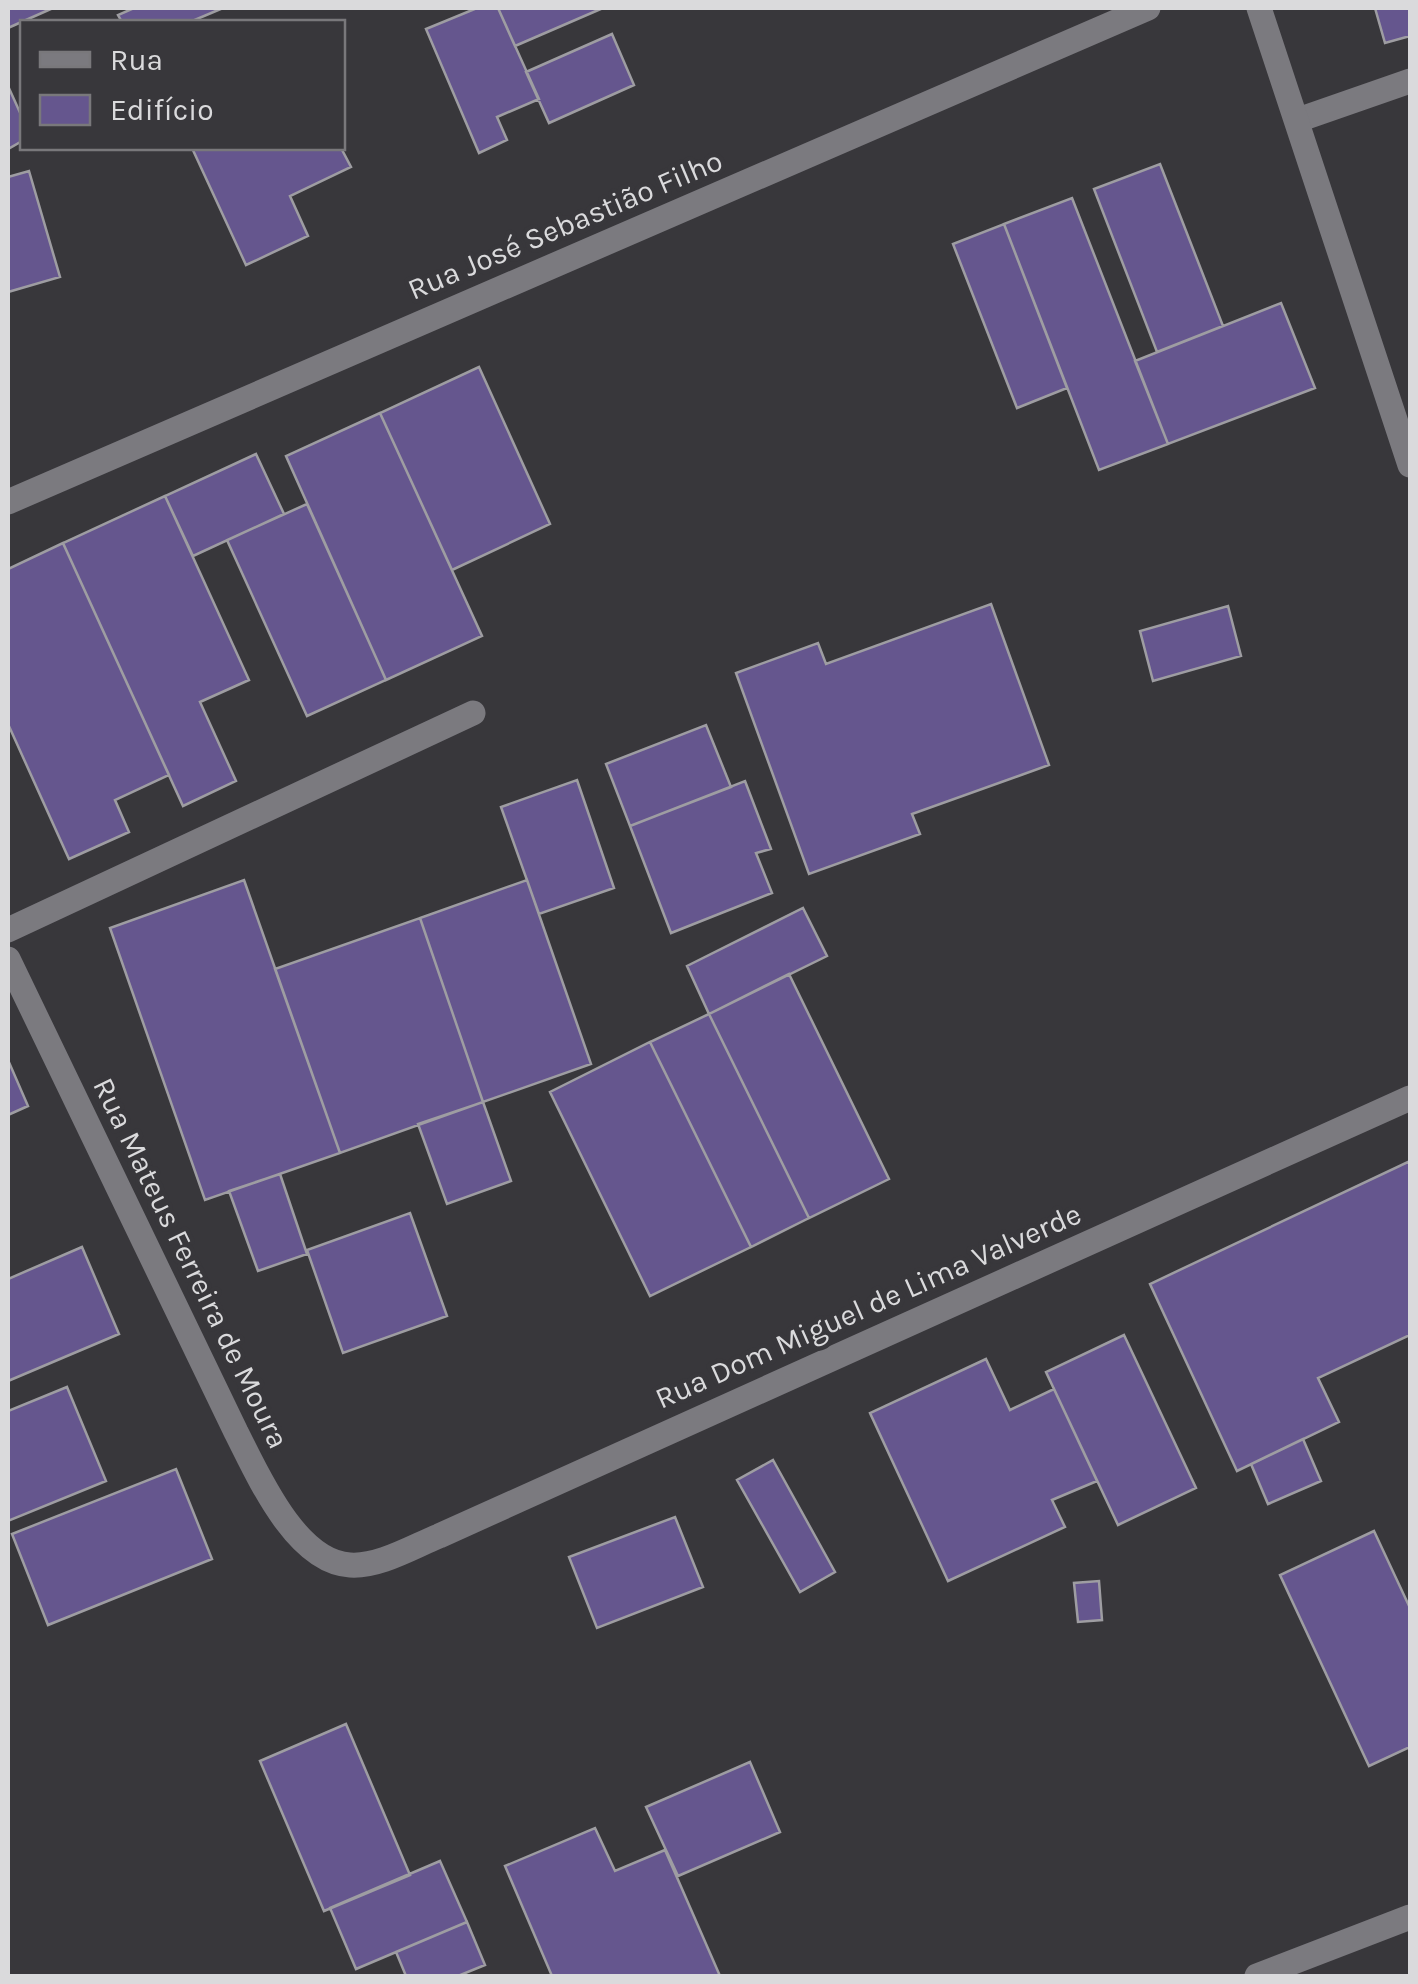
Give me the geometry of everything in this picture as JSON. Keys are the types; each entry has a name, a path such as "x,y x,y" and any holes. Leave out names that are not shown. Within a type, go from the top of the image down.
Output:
{"street":[{"name":"Rua José Sebastião Filho","path":"8,502 1148,8"},
{"path":"1259,8 1410,465"},
{"path":"1298,120 1410,81"},
{"path":"8,930 473,713"},
{"name":"Rua Mateus Ferreira de Moura","path":"8,960 274,1503 299,1536 328,1558 350,1565"},
{"name":"Rua Dom Miguel de Lima Valverde","path":"350,1565 380,1560 439,1536 1410,1098"},
{"path":"1257,1976 1410,1918"}],"building":[{"path":"8,8 53,8 20,20 8,28"},
{"path":"134,8 223,8 195,20 121,20 118,15"},
{"path":"477,8 498,8 539,99 497,117 507,140 479,153 426,29"},
{"path":"498,8 603,8 515,46"},
{"path":"1375,8 1410,8 1410,36 1385,43"},
{"path":"612,34 634,85 549,123 526,72"},
{"path":"8,86 20,113 20,142 8,149"},
{"path":"193,150 342,150 351,167 290,196 308,236 246,265"},
{"path":"1160,164 1223,326 1157,352 1094,189"},
{"path":"29,171 60,277 8,292 8,177"},
{"path":"1072,198 1168,444 1099,470 1004,224"},
{"path":"1004,224 1067,388 1017,408 953,244"},
{"path":"1281,303 1315,388 1168,444 1135,361"},
{"path":"479,367 550,524 452,570 380,413"},
{"path":"380,413 482,636 386,680 286,456"},
{"path":"256,454 284,514 193,556 165,496"},
{"path":"165,496 249,680 200,702 236,781 183,806 63,543"},
{"path":"307,504 386,680 307,716 227,540"},
{"path":"63,543 169,775 115,800 129,832 69,859 8,724 8,569"},
{"path":"991,604 1049,765 912,814 920,834 809,874 736,673 818,643 826,664"},
{"path":"1228,606 1241,656 1153,681 1140,631"},
{"path":"706,725 731,787 630,826 606,764"},
{"path":"577,780 614,888 539,914 501,807"},
{"path":"745,781 771,849 756,853 772,893 671,933 630,826"},
{"path":"244,880 340,1153 205,1200 110,928"},
{"path":"527,880 591,1064 483,1102 420,918"},
{"path":"803,908 827,956 709,1014 687,966"},
{"path":"420,918 483,1102 340,1153 275,969"},
{"path":"789,974 889,1179 809,1218 709,1014"},
{"path":"709,1014 809,1218 751,1247 650,1042"},
{"path":"650,1042 751,1247 650,1296 550,1092"},
{"path":"8,1060 28,1106 8,1115"},
{"path":"483,1102 511,1181 447,1204 418,1124"},
{"path":"1410,1161 1410,1335 1318,1378 1339,1422 1237,1471 1150,1284"},
{"path":"280,1174 307,1254 258,1271 229,1191"},
{"path":"410,1213 447,1316 343,1353 307,1250"},
{"path":"82,1247 119,1334 8,1381 8,1279"},
{"path":"1124,1335 1196,1488 1118,1525 1046,1372"},
{"path":"986,1359 1010,1410 1054,1389 1097,1481 1052,1500 1065,1527 948,1581 870,1413"},
{"path":"67,1387 106,1481 8,1521 8,1411"},
{"path":"1303,1439 1321,1481 1268,1504 1251,1464"},
{"path":"773,1460 835,1572 800,1592 737,1480"},
{"path":"176,1469 212,1559 48,1625 12,1534"},
{"path":"675,1517 703,1587 597,1628 569,1557"},
{"path":"1374,1531 1410,1608 1410,1747 1369,1766 1280,1575"},
{"path":"1099,1581 1102,1620 1078,1622 1074,1583"},
{"path":"346,1724 410,1875 324,1911 260,1761"},
{"path":"750,1762 780,1832 678,1876 646,1807"},
{"path":"595,1828 615,1871 665,1850 720,1976 552,1976 505,1866"},
{"path":"440,1861 467,1922 356,1969 330,1908"},
{"path":"467,1922 485,1965 458,1976 406,1976 396,1952"}]}
